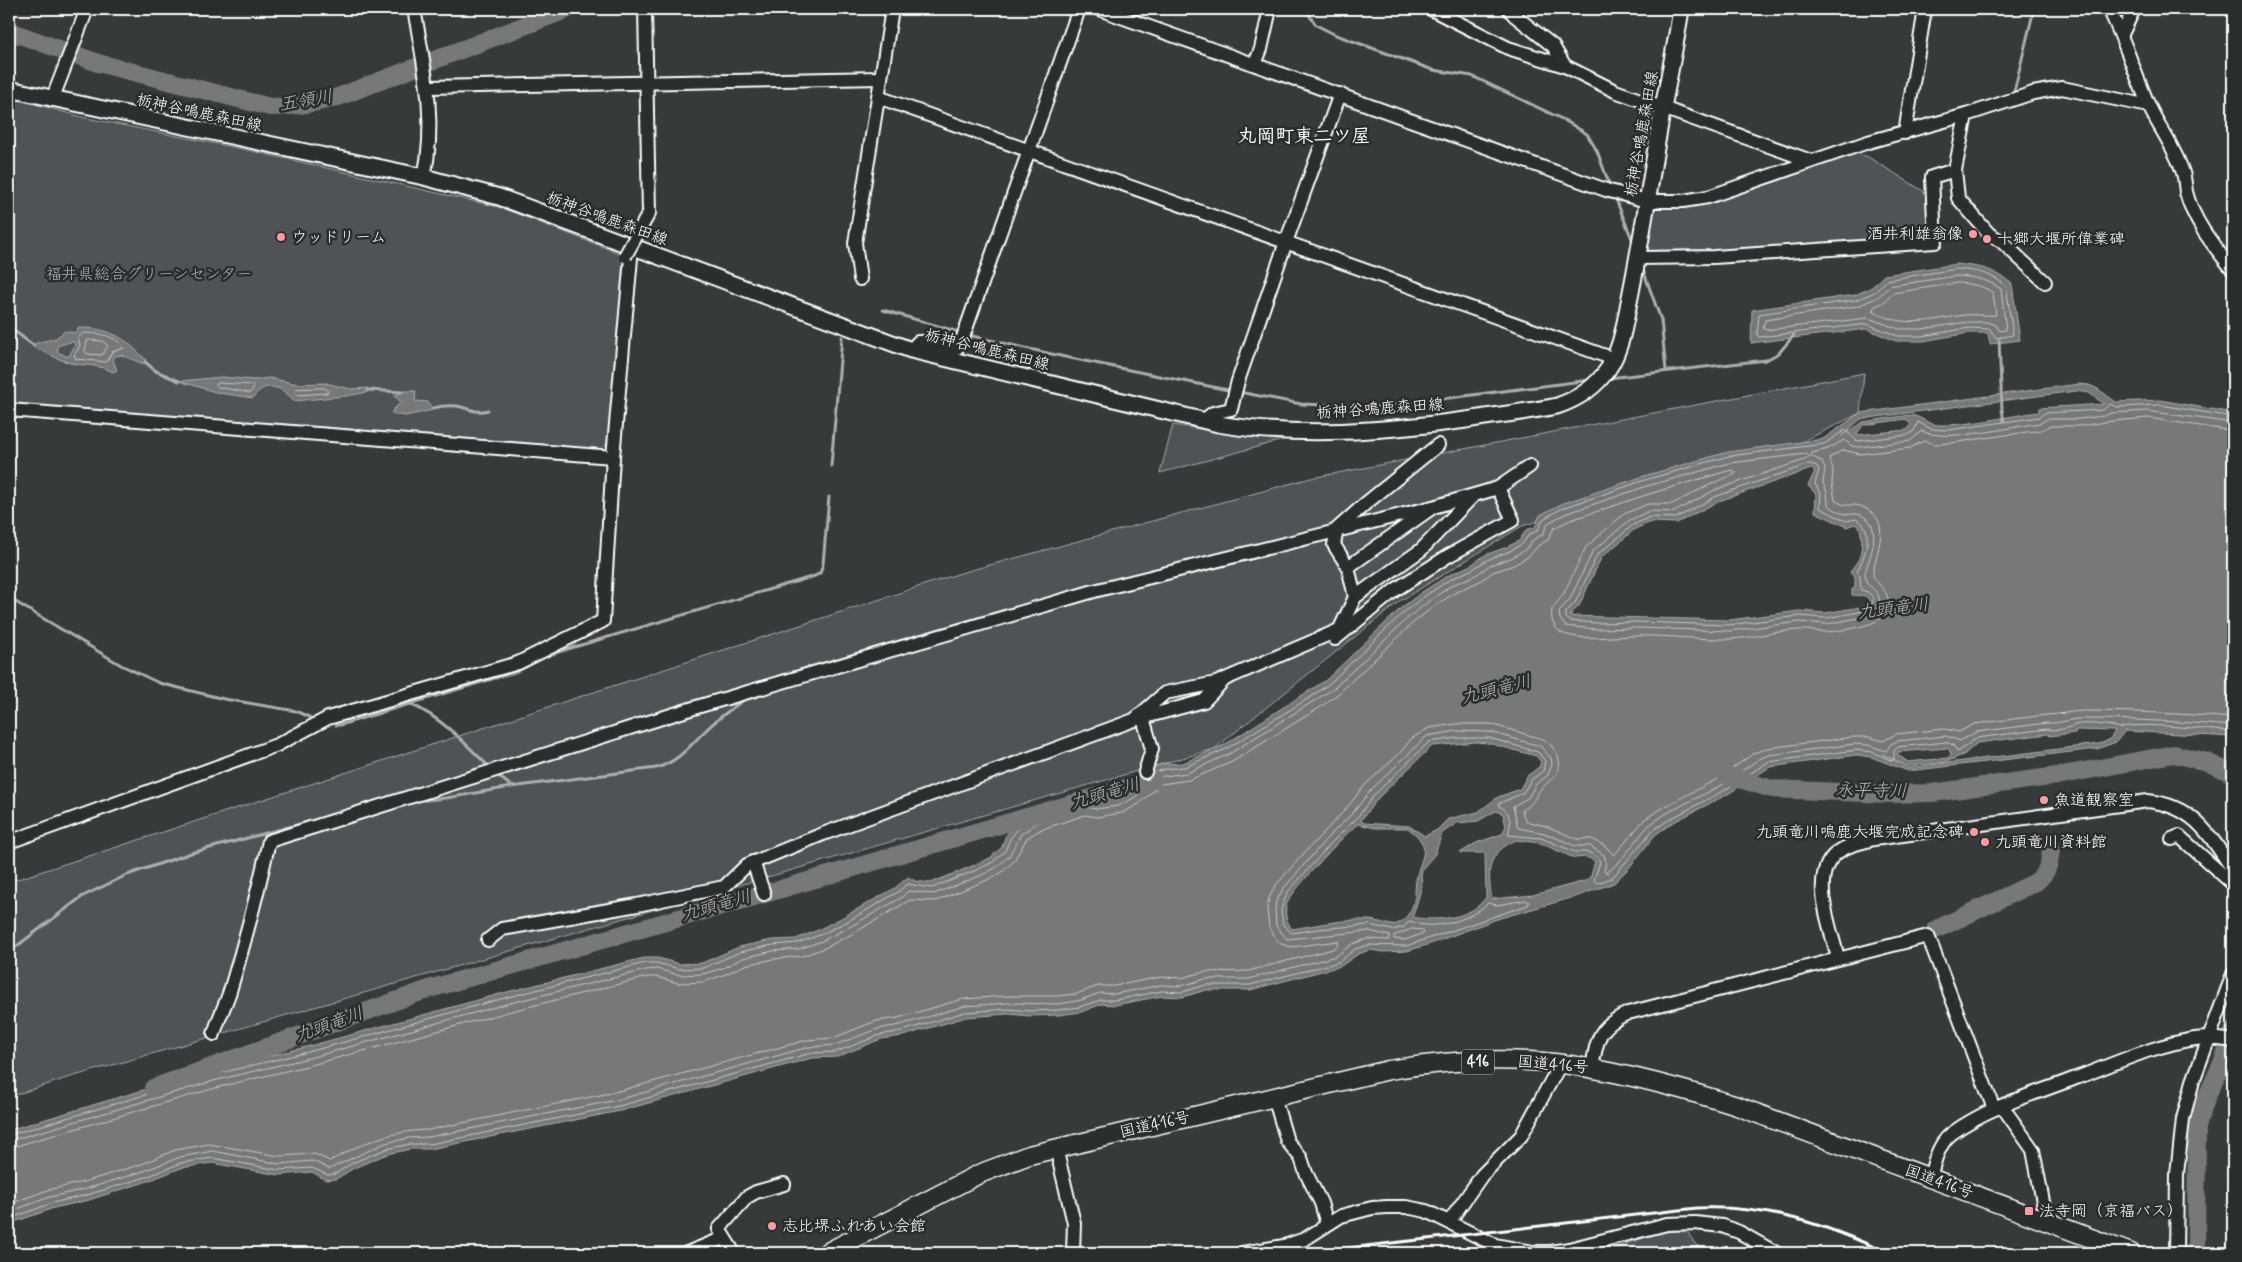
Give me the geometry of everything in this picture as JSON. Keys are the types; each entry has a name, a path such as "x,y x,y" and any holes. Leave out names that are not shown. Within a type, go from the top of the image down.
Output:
{"highway":[{"name":"国道416号","path":"826,1253 979,1174 1009,1162 1056,1148 1416,1066 1478,1062 1557,1063 1592,1068 1656,1082 1737,1106 2131,1253"}],"main road":[{"name":"栃神谷鳴鹿森田線","path":"9,89 52,100 424,177 499,197 628,252 911,350 1203,421 1244,428 1280,431 1340,432 1385,429 1539,410 1573,400 1587,392 1611,364 1625,324 1681,9"}],"street":[{"path":"52,100 87,9"},
{"path":"414,9 428,87 429,139 424,177"},
{"path":"9,842 277,745 328,718 518,662 603,621 628,252 649,213 645,9"},
{"path":"860,278 855,243 892,9"},
{"path":"911,350 918,342 929,342 957,348 962,340 1079,9"},
{"path":"1099,9 1606,190 1647,201 1682,202 1708,197 1811,161 1966,115 2032,93 2062,88 2149,106"},
{"path":"1255,64 1261,49 1270,9"},
{"path":"1431,9 1508,48 1565,66 1614,91 1811,161"},
{"path":"1509,9 1553,46 1565,66"},
{"path":"1906,133 1925,9"},
{"path":"2109,9 2122,34 2124,46 2149,106 2184,173 2186,192 2196,217 2203,231 2233,270"},
{"path":"2122,34 2134,9"},
{"path":"428,87 881,78"},
{"path":"1203,421 1213,413 1231,409 1238,381 1286,242 1340,94"},
{"path":"878,97 1286,242 1611,364"},
{"path":"1966,115 1955,170 1958,198 1989,234 2001,241 2045,282"},
{"path":"1638,258 1714,257 1936,242 1932,177 1955,170"},
{"path":"9,410 613,457"},
{"path":"1355,597 1348,567 1334,545 1337,529 1438,445"},
{"path":"214,1034 217,1021 229,994 254,908 269,841 700,706 1094,591 1337,529 1434,507 1498,488 1530,466"},
{"path":"1474,495 1421,550 1355,597 1336,639 1395,590 1448,556 1513,520 1498,488"},
{"path":"1348,567 1434,507"},
{"path":"1138,719 1165,693 1225,679 1339,630"},
{"path":"488,940 502,929 628,907 724,887 747,865 823,834 1138,719 1204,701 1225,679"},
{"path":"1138,719 1152,749 1145,772"},
{"path":"1838,958 1824,900 1822,884 1824,874 1829,861 1840,850 1874,839 2148,801 2172,806 2199,822 2233,870"},
{"path":"2172,839 2179,836 2233,884"},
{"path":"753,862 764,894"},
{"path":"1592,1068 1597,1042 1603,1029 1612,1020 1628,1013 1928,936 1998,1108 2033,1150 2044,1207 2044,1221"},
{"path":"2176,1253 2177,1174 2183,1119 2193,1081 2211,1039 2233,974"},
{"path":"1930,1179 1933,1166 1944,1141 1950,1134 1998,1108 2133,1057 2179,1043 2211,1039 2233,1041"},
{"path":"1449,1222 1482,1175 1521,1136 1556,1072 1557,1063"},
{"path":"1274,1097 1287,1141 1301,1158 1321,1203 1327,1224"},
{"path":"1056,1148 1074,1224 1073,1253"},
{"path":"734,1253 719,1229 747,1197 756,1192 784,1184"},
{"path":"1242,1253 1284,1246 1305,1238 1327,1224 1353,1212 1388,1207 1406,1207 1426,1211 1495,1245 1551,1252 1620,1237 1667,1224 1695,1223 1722,1226 1739,1232 1776,1253"},
{"path":"687,1253 724,1238"}],"green space":[{"name":"福井県総合グリーンセンター","path":"9,97 86,118 243,149 499,207 619,253 623,260 618,335 607,444 599,452 334,428 9,404"},
{"path":"1849,151 1868,157 1933,197 1935,242 1638,258 1647,201 1683,201"},
{"path":"1864,373 1860,413 1800,443 1522,526 1400,601 1214,749 64,1079 9,1097 9,882 964,572 1311,478"},
{"path":"1173,425 1283,440 1160,473"},
{"path":"1668,1230 1687,1231 1695,1244 1709,1253 1612,1253 1613,1248"},
{"path":"1416,1248 1424,1253 1356,1253"}],"water":[{"path":"1957,264 1986,269 2012,284 2020,340 1990,344 1988,333 1969,333 1923,341 1896,341 1867,329 1751,343 1752,310 1855,295 1872,287 1884,275"},
{"path":"78,328 89,328 116,335 131,345 146,360 144,364 121,355 115,356 113,360 117,370 113,372 97,366 60,360 33,347 33,344 56,338 65,331 76,333","holes":["74,342 75,345 69,356 58,352 57,346"]},
{"path":"222,377 254,380 269,378 298,384 325,383 351,389 368,388 368,392 294,401 284,392 273,387 262,389 253,398 219,393 179,381"},
{"path":"2079,384 2089,385 2098,389 2116,402 2160,400 2233,413 2233,737 2125,731 2116,742 2097,749 1908,771 1871,757 1856,755 1770,767 1728,794 1672,823 1655,835 1629,868 1614,883 1578,896 1497,919 1407,951 1384,952 1370,950 1358,954 1341,966 1250,990 1206,990 1183,997 1162,996 1115,1005 1102,1004 1081,1012 1059,1015 1030,1016 1008,1014 966,1017 903,1036 881,1039 837,1057 812,1058 620,1111 430,1149 411,1149 387,1154 354,1168 336,1179 326,1180 312,1172 279,1175 212,1163 181,1168 148,1181 89,1200 54,1208 9,1224 9,1130 214,1069 306,1047 507,992 644,958 658,958 680,964 702,963 739,947 772,940 796,939 845,916 895,888 908,877 915,881 931,883 990,858 1002,847 1005,837 1017,822 1033,812 1083,795 1095,798 1114,796 1127,790 1152,767 1183,763 1224,745 1326,680 1401,608 1422,592 1447,576 1471,565 1485,555 1519,541 1526,530 1535,527 1540,515 1561,504 1644,476 1728,452 1823,439 1860,413","holes":["2076,391 2089,393 2104,404 2039,408 2039,412 1951,425 1935,425 1910,415 1863,422 1841,436 1861,419","1906,419 1911,425 1907,430 1856,435 1863,425","1811,469 1815,471 1808,486 1816,494 1815,512 1847,527 1854,524 1859,526 1862,540 1861,550 1859,558 1850,573 1855,576 1855,586 1852,590 1852,595 1865,596 1869,599 1867,606 1825,613 1799,611 1729,620 1569,616 1579,606 1601,558 1635,529 1651,522 1677,523 1719,501","2076,730 2115,731 2108,740 2098,744 1908,768 1882,754 1908,766 1946,762 1965,754 1977,743 2048,734 2049,736 2075,733","1476,742 1488,743 1536,756 1541,762 1539,767 1527,776 1520,789 1498,797 1478,812 1448,819 1437,830 1425,836 1409,826 1364,823 1361,820 1379,797 1432,746","1948,748 1951,754 1948,758 1908,762 1898,755 1898,752","1496,811 1503,814 1506,826 1502,834 1476,843 1460,853 1485,853 1486,897 1475,908 1453,917 1436,919 1415,917 1413,916 1422,886 1421,874 1423,868 1435,854 1442,833 1457,823 1478,821","1358,824 1375,828 1408,828 1415,834 1424,848 1417,876 1414,903 1406,917 1394,925 1372,920 1350,920 1292,929 1286,916 1287,903 1299,886 1331,850","1516,840 1540,843 1574,858 1586,857 1595,861 1591,876 1585,881 1533,895 1492,899 1490,871 1494,857 1506,845"]},
{"path":"405,391 416,391 415,401 428,402 433,410 405,416 392,414 392,411 401,402 394,396"}],"waterway":[{"name":"五領川","path":"9,31 98,63 270,107 279,107 296,106 338,97 568,9"},
{"path":"1305,9 1316,25 1336,35 1433,70 1472,76 1564,120 1587,134 1597,151 1610,186"},
{"path":"2013,96 2034,9"},
{"path":"1615,197 1634,244"},
{"path":"1642,267 1661,320 1666,370"},
{"path":"883,310 962,333"},
{"path":"9,327 33,345"},
{"path":"968,335 1233,391"},
{"path":"1609,378 1766,360 1779,353 1794,335"},
{"path":"831,466 842,337"},
{"path":"1999,340 2004,421"},
{"path":"145,362 156,371 179,381"},
{"path":"1239,392 1301,404 1378,407 1590,380"},
{"path":"368,390 402,392"},
{"path":"433,408 454,406 476,411 488,410"},
{"path":"336,725 518,671 549,655 571,648 815,576 820,573 823,564 829,497"},
{"path":"9,598 121,665 159,683 224,699 296,711 316,720"},
{"path":"416,801 656,768 677,758 715,721 746,698"},
{"path":"410,704 443,724 490,768"},
{"name":"永平寺川","path":"1726,775 1772,789 1888,794 1932,793 2057,776 2174,754 2207,762 2233,774"},
{"path":"496,774 511,786"},
{"name":"九頭竜川","path":"153,1088 429,989 764,894 1153,780"},
{"path":"9,952 83,896 127,875 191,853 319,819"},
{"path":"1935,930 2036,882 2048,867 2051,848"},
{"name":"永平寺川","path":"2196,1253 2197,1127 2207,1096 2223,1061 2233,1031"},
{"path":"711,1253 722,1247"}],"railway":[{"path":"1304,1253 1697,1208 1747,1210 1795,1218 1841,1233 1887,1253"}],"place":[{"name":"酒井利雄翁像","path":"1973,234"},
{"name":"ウッドリーム","path":"281,237"},
{"name":"十郷大堰所偉業碑","path":"1987,239"},
{"name":"魚道観察室","path":"2044,800"},
{"name":"九頭竜川鳴鹿大堰完成記念碑","path":"1974,832"},
{"name":"九頭竜川資料館","path":"1985,842"},
{"name":"法寺岡（京福バス）","path":"2029,1211"},
{"name":"志比堺ふれあい会館","path":"772,1226"}],"district":[{"name":"丸岡町東二ツ屋","path":"1304,136"}]}
